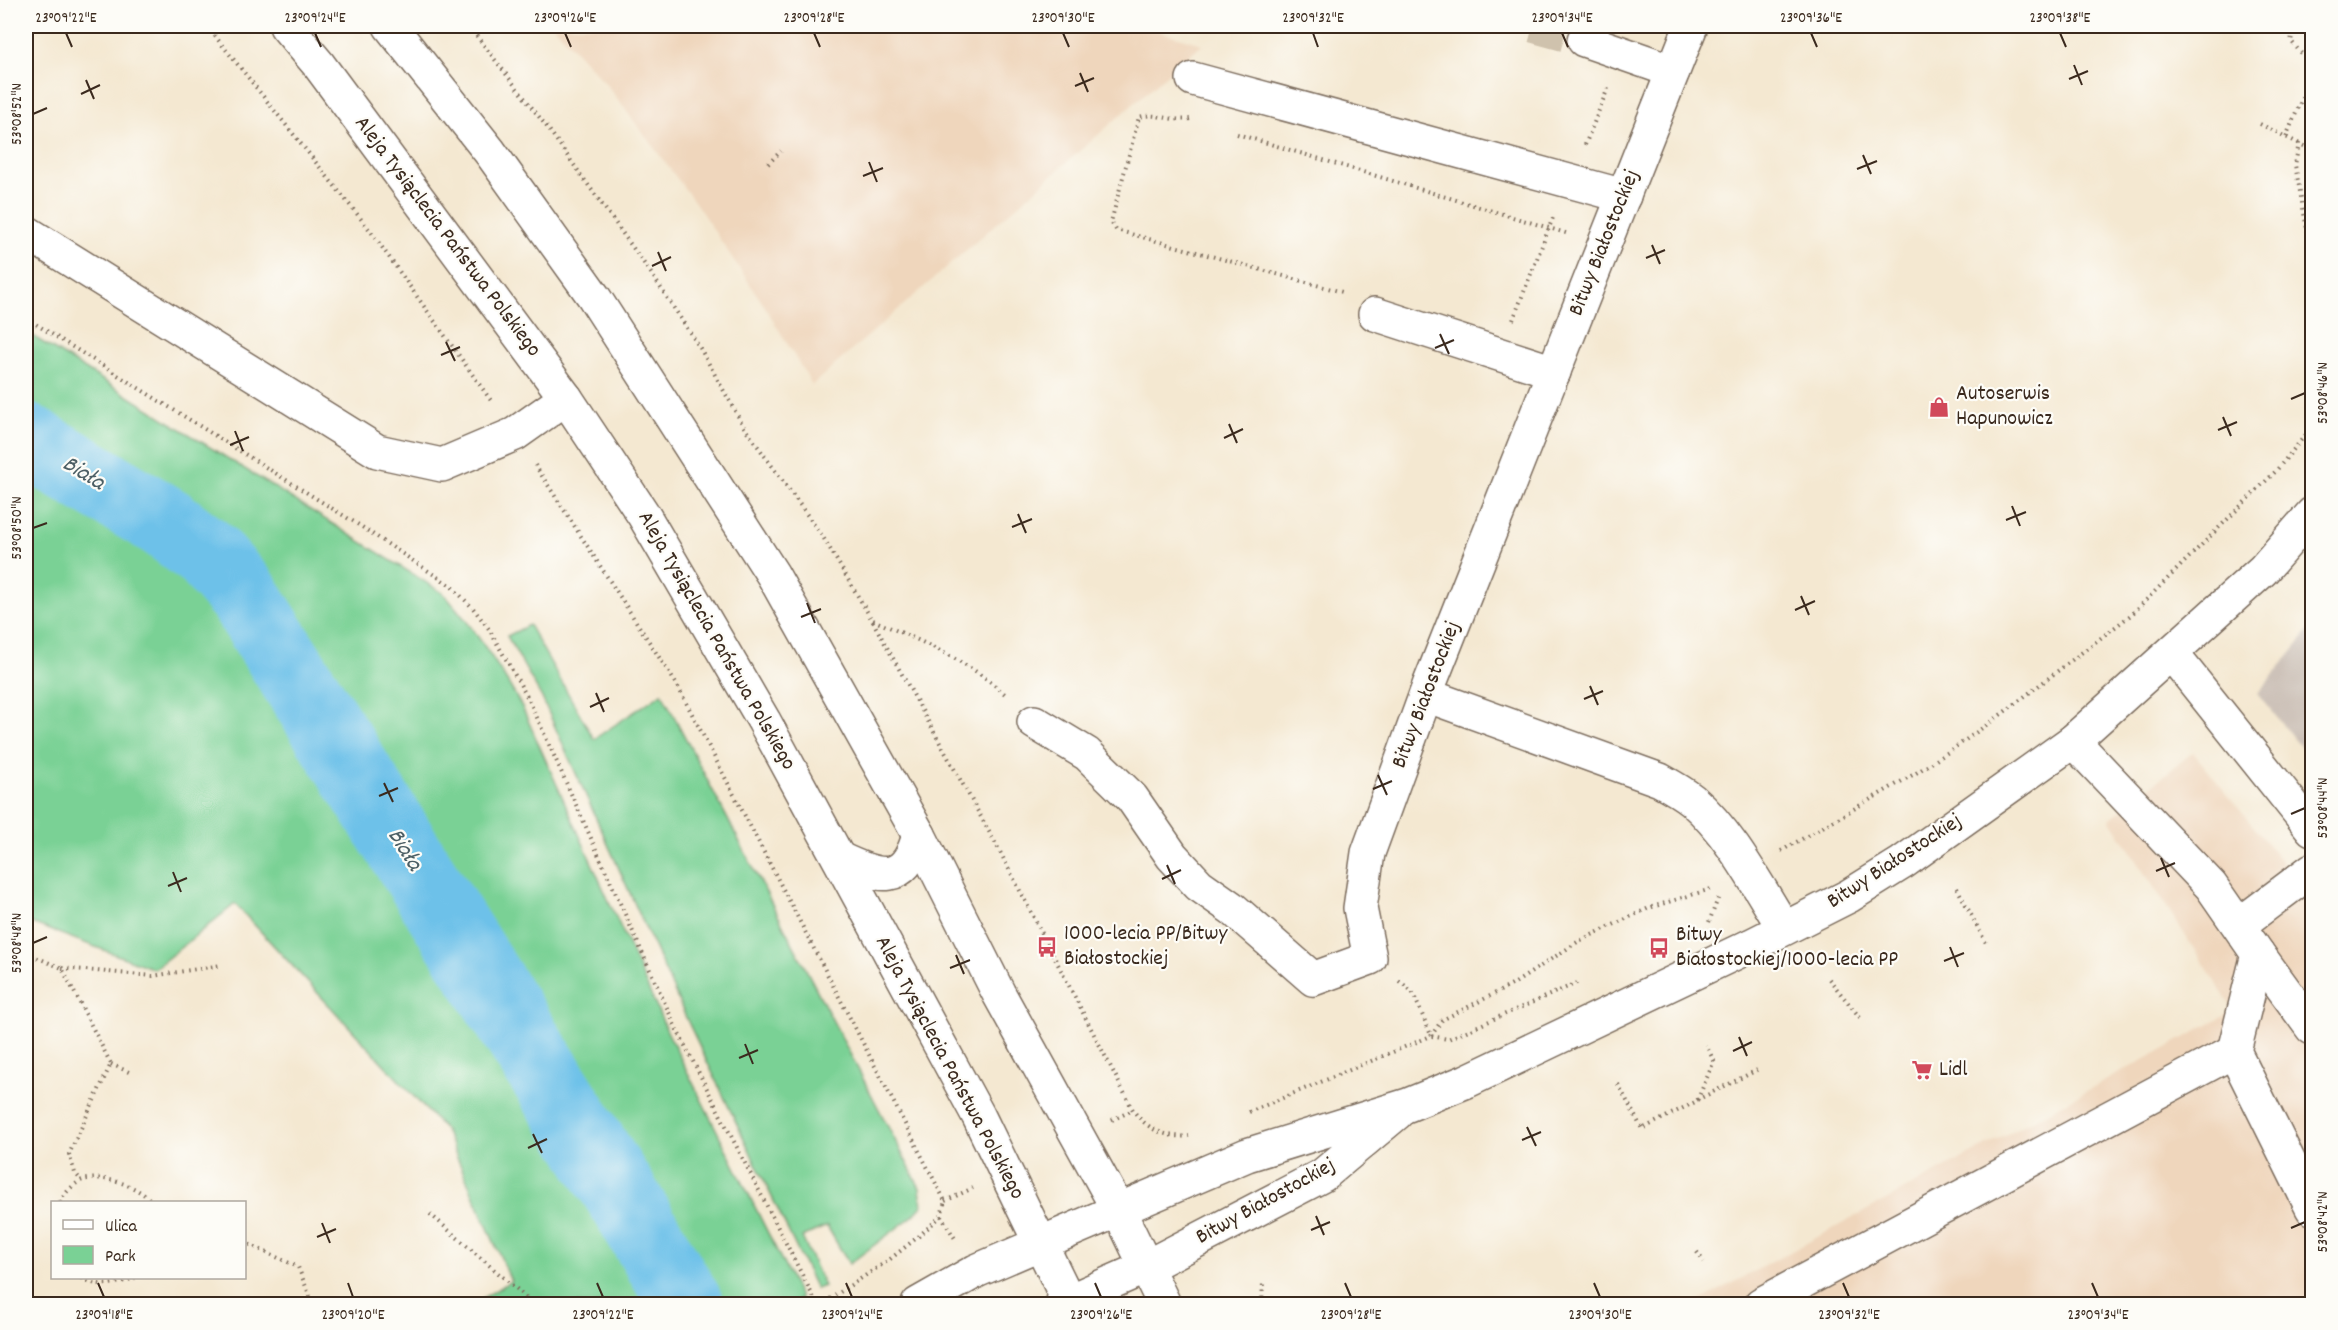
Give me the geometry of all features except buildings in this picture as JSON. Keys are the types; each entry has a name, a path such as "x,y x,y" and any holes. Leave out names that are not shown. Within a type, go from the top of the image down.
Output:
{"street":[{"name":"Aleja Tysiąclecia Państwa Polskiego","path":"286,26 319,65 566,398 643,514 764,721 978,1115 1067,1304"},
{"path":"390,26 490,153 594,297 773,575 919,835 999,994 1119,1211 1164,1305"},
{"name":"Bitwy Białostockiej","path":"1370,958 1360,908 1368,853 1428,689 1690,26"},
{"path":"1584,40 1673,72"},
{"path":"1193,79 1624,196"},
{"path":"26,232 377,451 442,465 515,434 566,398"},
{"path":"1375,314 1554,372"},
{"name":"Bitwy Białostockiej","path":"918,1305 976,1271 1247,1155 1408,1105 1509,1062 1849,896 1902,863 2073,741 2263,570 2313,514"},
{"path":"2172,654 2313,829"},
{"path":"1428,689 1660,780 1691,800 1716,826 1734,878 1784,928"},
{"path":"1034,722 1088,754 1132,798 1172,856 1199,885 1233,909 1312,979 1370,958"},
{"path":"2073,741 2211,886 2313,1028"},
{"path":"840,859 868,873 884,874 901,870 914,854 919,835"},
{"path":"2239,925 2313,870"},
{"path":"2258,954 2234,1051 2313,1208"},
{"path":"1761,1305 2234,1051"},
{"name":"Bitwy Białostockiej","path":"1067,1304 1146,1267 1323,1175 1408,1105"}],"path":[{"path":"207,26 369,229 515,434 677,685 945,1201 941,1216 919,1236 889,1260 822,1305"},
{"path":"469,26 548,127 653,276 700,348 744,427 823,537 872,620 997,846 1133,1110 1141,1122 1154,1130 1186,1138 1197,1133"},
{"path":"2294,26 2291,41 2313,66"},
{"path":"2286,137 2313,75"},
{"path":"1201,123 1190,119 1179,121 1146,114 1139,117 1111,222 1112,227 1116,230 1353,295 1375,314"},
{"path":"2260,124 2313,150"},
{"path":"1234,133 1604,244"},
{"path":"2299,143 2295,165 2313,256"},
{"path":"768,164 781,151"},
{"path":"26,318 362,527 451,586 489,629 530,702 676,1028 817,1305"},
{"path":"1431,1036 1442,1020 1512,985 1579,941 1649,908 1734,878 1953,749 2124,620 2275,472 2313,427"},
{"path":"872,620 958,659 993,683 1034,722"},
{"path":"1704,927 1711,921 1718,903 1734,878"},
{"path":"1957,888 1986,943"},
{"path":"26,953 62,968 153,976 222,965"},
{"path":"1370,958 1412,991 1431,1036"},
{"path":"62,968 111,1064 132,1073"},
{"path":"1829,979 1862,1020"},
{"path":"1240,1115 1431,1036 1448,1039 1584,980"},
{"path":"1697,1101 1714,1061 1706,1045"},
{"path":"81,1180 75,1173 69,1154 111,1064"},
{"path":"1618,1084 1642,1129 1757,1070"},
{"path":"61,1201 81,1180 100,1179 122,1184 150,1201"},
{"path":"430,1214 534,1305"},
{"path":"246,1243 298,1267 313,1305"},
{"path":"1697,1252 1704,1262"},
{"path":"83,1279 110,1285 131,1279"},
{"path":"1262,1305 1263,1282"}],"shaded area":[{"path":"553,26 1142,26 1202,44 812,385 764,305 694,201 607,85"},
{"path":"2312,627 2312,761 2258,694"},
{"path":"2193,752 2312,899 2312,1304 1694,1304 2234,1011 2110,819"}],"green space":[{"path":"26,332 443,593 466,620 522,707 668,1033 801,1299 791,1304 484,1304 483,1298 511,1281 445,1130 235,904 154,969 26,921"},
{"path":"529,625 594,739 662,693 920,1188 922,1206 913,1216 849,1264 827,1226 802,1237 824,1286 816,1289 688,1022 542,698 507,636"}],"waterway":[{"name":"Biała","path":"26,440 165,522 207,554 244,596 628,1205 686,1304"}],"tunnel":[{"path":"1533,26 1584,40"}],"place":[{"name":"Autoserwis Hapunowicz","path":"1939,407"},
{"name":"1000-lecia PP/Bitwy Białostockiej","path":"1047,947"},
{"name":"Bitwy Białostockiej/1000-lecia PP","path":"1659,948"},
{"name":"Lidl","path":"1922,1070"}]}
